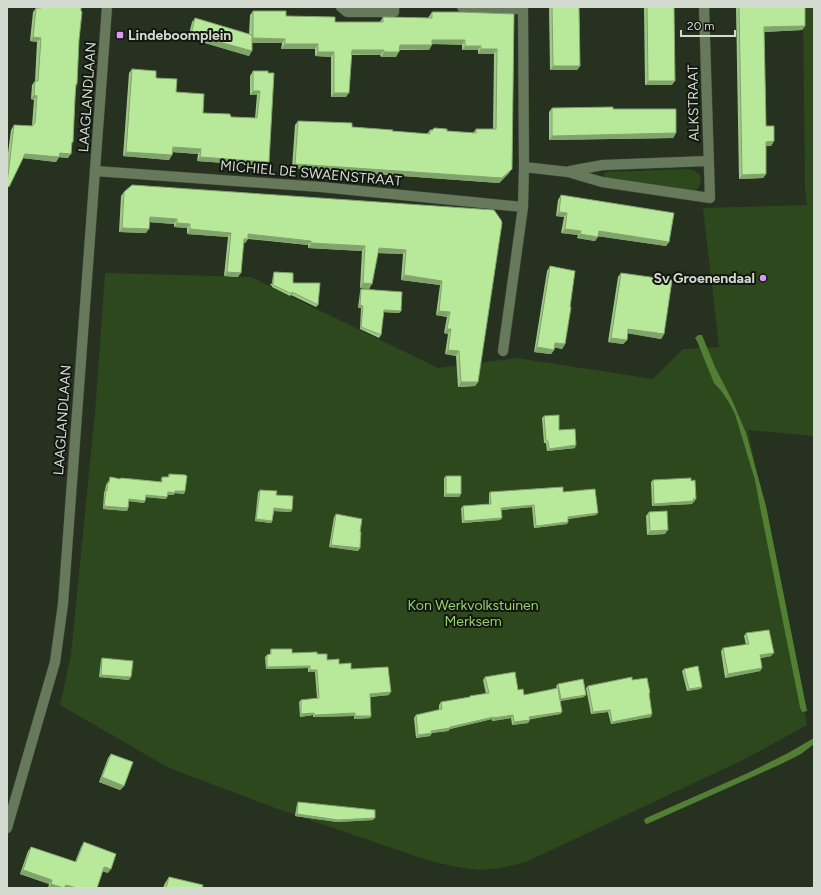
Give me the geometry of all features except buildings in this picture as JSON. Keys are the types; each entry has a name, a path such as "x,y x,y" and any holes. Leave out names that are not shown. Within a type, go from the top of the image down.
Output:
{"street":[{"name":"LAAGLANDLAAN","path":"7,828 55,662 63,604 107,7"},
{"path":"341,7 347,12 394,12 394,7"},
{"path":"462,7 466,9 523,8 523,207 503,351"},
{"name":"ALKSTRAAT","path":"568,172 602,182 710,198 704,7"},
{"path":"524,167 568,172 603,165 708,161"},
{"name":"MICHIEL DE SWAENSTRAAT","path":"95,171 321,187 523,207"}],"green space":[{"name":"Kon Werkvolkstuinen Merksem","path":"803,7 814,7 814,436 748,430 807,725 745,759 526,862 501,868 480,870 456,867 427,860 278,809 169,768 60,705 71,655 96,401 105,273 251,277 438,368 517,358 653,379 683,349 719,347 703,208 807,205 805,189"},
{"path":"689,169 697,172 701,178 700,184 695,191 605,178 604,176 604,173 607,172"}],"shaded area":[{"path":"698,335 702,335 715,367 732,400 746,433 766,506 807,711 802,712 800,707 755,480 735,414 722,392 714,383 695,338"},
{"path":"814,738 814,744 801,754 647,824 645,823 644,820 646,818 750,772"}],"place":[{"name":"Lindeboomplein","path":"120,35"},
{"name":"Sv Groenendaal","path":"763,278"}]}
